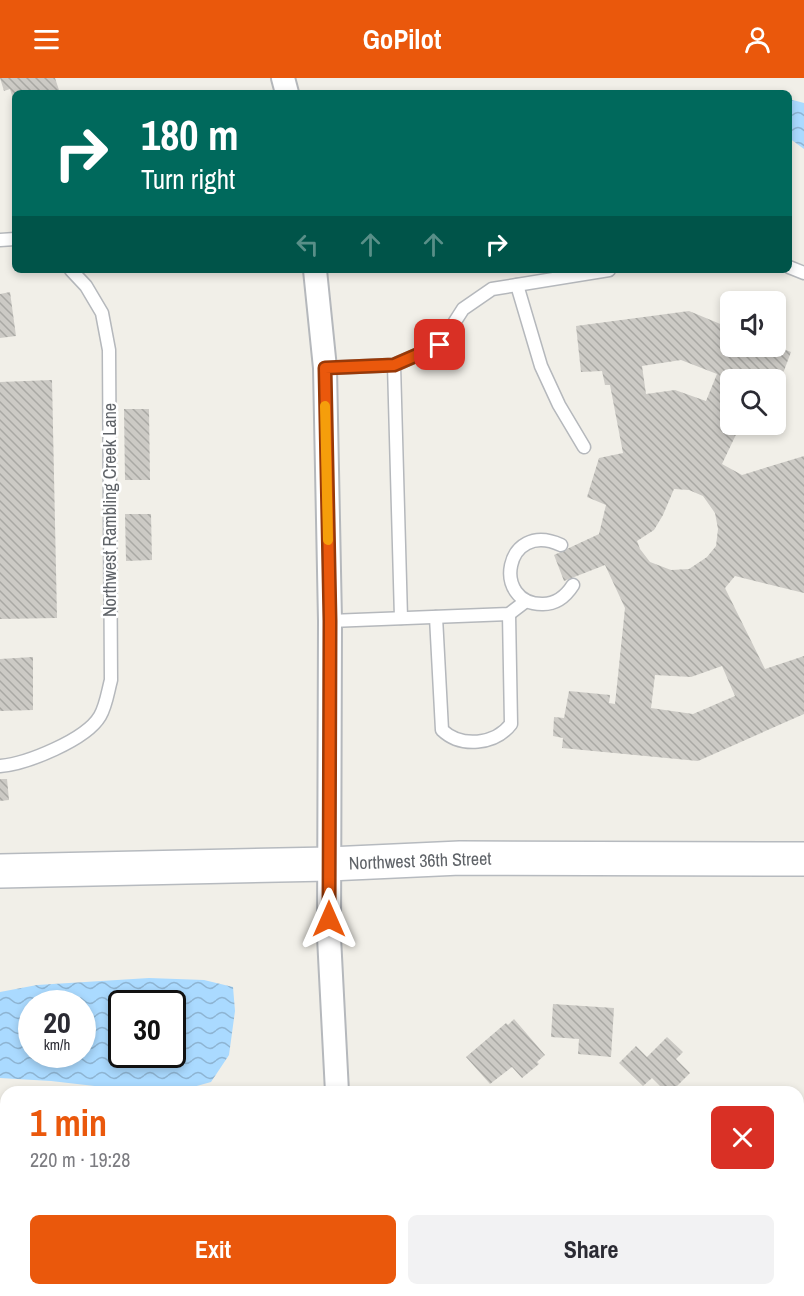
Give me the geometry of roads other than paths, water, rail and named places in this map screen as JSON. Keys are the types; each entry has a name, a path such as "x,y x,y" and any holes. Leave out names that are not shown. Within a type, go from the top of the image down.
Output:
{"main road":[{"name":"Northwest 36th Street","path":"0,871 329,864 460,858 804,860"}],"street":[{"path":"315,273 325,368 330,621 329,937 337,1086"}],"lane":[{"name":"Northwest Rambling Creek Lane","path":"0,766 16,765 52,751 86,731 100,716 111,680 109,350 102,312 86,286 74,273"},
{"path":"325,368 394,365 440,345 463,309 492,289 591,273"},
{"path":"517,285 541,366 559,405 584,447"},
{"path":"394,365 401,618"},
{"path":"561,545 541,539 521,547 514,555 509,575 518,594 526,601 537,604 558,601 573,585"},
{"path":"330,621 509,614 526,601"},
{"path":"436,617 442,730 450,737 461,741 481,741 503,734 511,724 509,614"}],"water":[{"path":"792,100 804,103 804,149 792,140"},
{"path":"149,978 204,980 233,987 235,1011 229,1055 211,1082 197,1086 94,1086 0,1078 0,992 37,985"}]}
